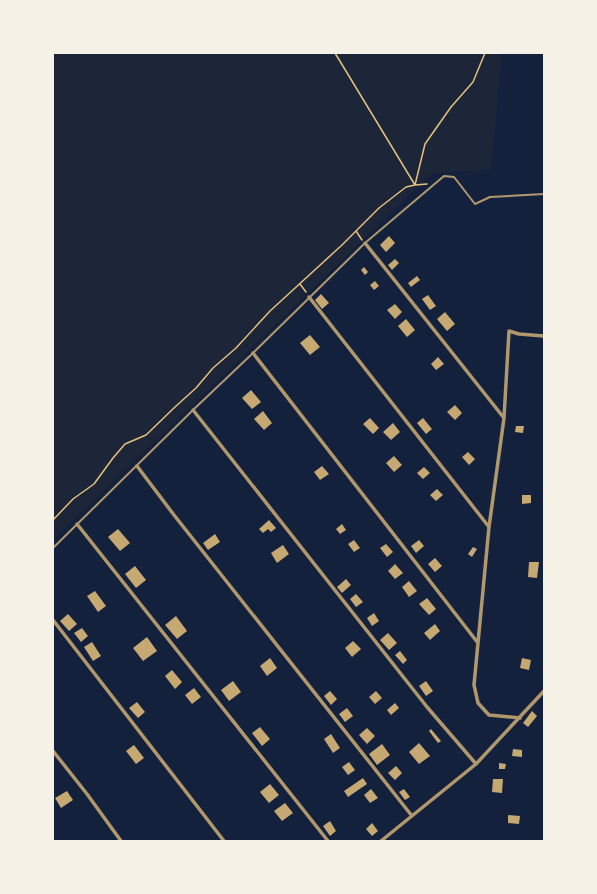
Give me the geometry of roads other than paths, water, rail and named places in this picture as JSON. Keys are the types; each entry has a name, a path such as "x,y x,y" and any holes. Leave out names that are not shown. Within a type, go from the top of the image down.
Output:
{"street":[{"path":"364,243 504,418"},
{"path":"309,297 489,527"},
{"path":"520,718 489,715 478,703 474,685 489,527 504,418 509,331 519,334 544,336"},
{"path":"253,353 478,642"},
{"path":"193,410 427,707 476,764"},
{"path":"137,466 412,816"},
{"path":"77,524 328,841"},
{"path":"53,620 224,841"},
{"path":"381,841 476,764 544,691"},
{"path":"53,751 87,794 121,841"}],"lane":[{"path":"53,548 364,243 444,176 454,177 475,204 490,197 544,194"}]}
